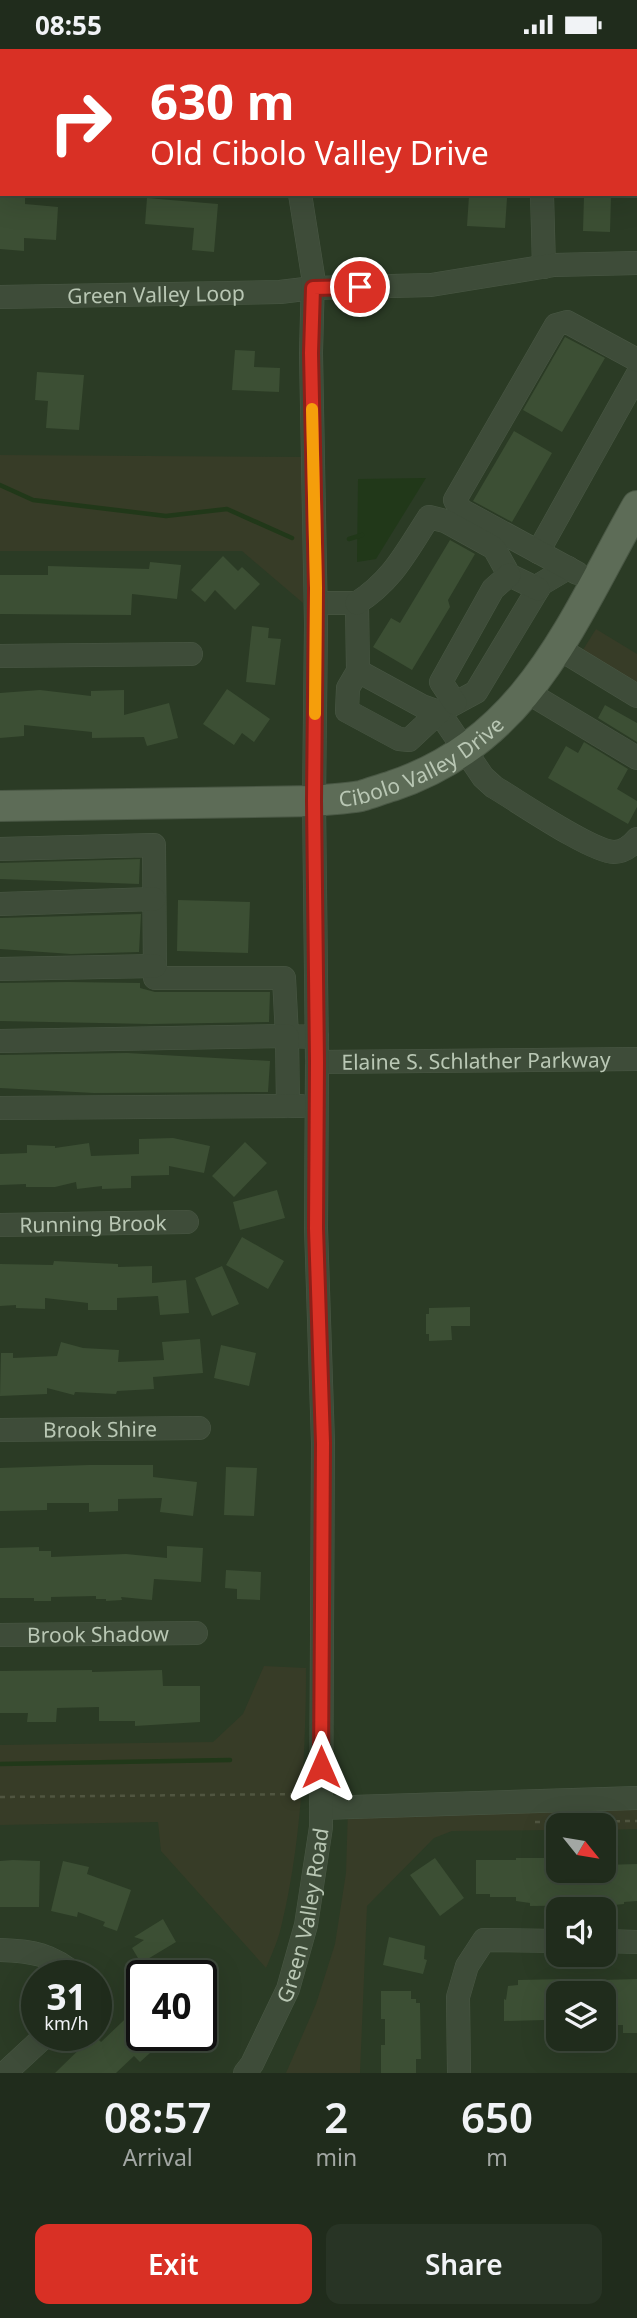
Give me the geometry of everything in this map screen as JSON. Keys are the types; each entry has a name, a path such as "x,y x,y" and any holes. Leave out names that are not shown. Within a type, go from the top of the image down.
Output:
{"main road":[{"name":"Cibolo Valley Drive","path":"0,806 314,801 362,795 413,779 447,763 503,719 527,692 558,648 581,575 637,506"}],"street":[{"name":"Green Valley Road","path":"245,2073 288,1989 306,1925 321,1827 323,1443 316,1228 316,603 311,353 313,288 300,196"},
{"path":"542,196 544,267"},
{"name":"Green Valley Loop","path":"0,297 280,292 313,288 431,285 544,267 637,263"},
{"path":"581,575 461,510 455,500 556,325 567,322 637,360"},
{"path":"538,552 637,375"},
{"path":"316,603 357,603 377,591 429,517 445,521 494,548 509,575 538,589"},
{"path":"509,575 493,589 441,682 447,708 466,750 483,777 494,787 593,847 615,852 629,848 637,839"},
{"path":"357,603 358,671 348,688 347,711 399,739 409,740 418,734 426,723 476,692 541,584 581,575"},
{"path":"558,648 637,696"},
{"path":"0,656 191,654"},
{"path":"358,671 422,706 447,708"},
{"path":"527,692 637,758"},
{"path":"0,849 154,845 155,978 284,978 288,1106"},
{"path":"0,904 154,899"},
{"path":"0,969 155,966"},
{"path":"0,1041 317,1037"},
{"name":"Elaine S. Schlather Parkway","path":"317,1062 637,1059"},
{"path":"0,1108 317,1106"},
{"name":"Running Brook","path":"0,1225 187,1222"},
{"name":"Brook Shire","path":"0,1430 199,1428"},
{"name":"Brook Shadow","path":"0,1635 196,1633"},
{"path":"321,1800 637,1798"},
{"path":"459,2073 458,1997 467,1966 484,1940 546,1941"},
{"path":"616,1941 637,1942"},
{"path":"0,1950 27,1951 57,1960"},
{"path":"5,2073 29,2051"}],"path":[{"path":"0,1797 321,1800"}],"shaded area":[{"path":"0,455 306,457 303,603 242,551 0,551"},
{"path":"426,478 376,559 357,562 358,479"},
{"path":"596,629 637,654 637,706 571,669"},
{"path":"264,1666 306,1668 305,1731 294,1861 281,1929 266,1968 161,1851 158,1822 0,1825 0,1745 213,1742 243,1714"},
{"path":"637,1800 637,1829 616,1830 616,1813 546,1813 546,1830 452,1831 434,1838 367,1906 360,2073 286,2073 316,2004 335,1944 346,1873 348,1808"}],"building":[{"path":"0,196 25,198 25,204 58,207 56,240 24,238 24,251 0,249"},
{"path":"469,196 507,198 505,228 467,226"},
{"path":"584,196 611,197 610,232 583,231"},
{"path":"147,198 218,204 214,252 192,250 194,228 145,224"},
{"path":"565,337 605,358 562,432 523,410"},
{"path":"235,350 255,351 254,367 280,368 279,392 232,390"},
{"path":"37,372 84,375 79,430 46,428 48,401 35,400"},
{"path":"514,431 552,453 512,522 473,501"},
{"path":"450,540 475,554 448,600 450,607 412,670 373,647 391,618 400,623"},
{"path":"223,556 238,571 242,567 260,584 235,610 215,590 205,602 191,590"},
{"path":"150,562 181,565 177,599 132,594 131,615 0,614 0,575 48,575 48,566 149,569"},
{"path":"252,626 269,628 268,638 281,639 275,685 246,682"},
{"path":"227,689 270,719 254,742 242,733 234,745 203,724"},
{"path":"40,690 91,696 91,691 124,690 124,715 169,703 178,738 147,746 144,737 92,738 92,732 24,725 24,736 0,738 0,693"},
{"path":"605,705 637,723 637,742 598,718"},
{"path":"584,742 628,769 617,789 637,801 637,807 628,824 548,778 566,746 578,753"},
{"path":"140,859 139,884 0,879 0,863"},
{"path":"178,900 250,902 248,953 177,951"},
{"path":"141,914 139,952 71,954 0,949 0,918"},
{"path":"0,983 140,983 140,988 155,992 270,992 269,1022 150,1024 0,1021"},
{"path":"127,1053 270,1061 268,1092 94,1093 0,1088 0,1055"},
{"path":"173,1138 210,1146 204,1173 169,1166 169,1175 131,1176 131,1188 102,1189 102,1186 77,1189 76,1182 55,1187 0,1185 0,1154 27,1153 27,1145 55,1148 89,1143 91,1156 139,1154 139,1139"},
{"path":"245,1142 267,1163 234,1197 212,1176"},
{"path":"277,1190 285,1218 240,1230 233,1202"},
{"path":"242,1237 284,1261 268,1289 226,1265"},
{"path":"54,1261 118,1264 118,1267 152,1266 152,1283 186,1280 189,1313 160,1315 158,1296 117,1298 117,1310 88,1310 88,1303 45,1298 45,1309 0,1306 0,1264 53,1265"},
{"path":"222,1266 239,1304 212,1316 195,1278"},
{"path":"470,1307 470,1326 451,1326 452,1340 429,1341 429,1334 426,1334 426,1314 429,1314 429,1308"},
{"path":"200,1339 203,1373 153,1377 154,1389 117,1391 116,1394 75,1392 74,1395 47,1388 47,1394 0,1396 1,1353 13,1353 13,1358 57,1356 61,1342 83,1348 119,1350 118,1362 164,1360 162,1342"},
{"path":"221,1345 256,1353 249,1386 214,1378"},
{"path":"153,1465 153,1477 197,1482 193,1516 160,1512 162,1498 118,1499 118,1511 89,1512 89,1503 47,1503 47,1510 0,1511 0,1468"},
{"path":"226,1467 257,1468 254,1516 224,1515"},
{"path":"167,1546 203,1548 201,1582 154,1579 152,1600 121,1597 122,1600 106,1601 96,1599 96,1596 51,1597 51,1601 0,1598 0,1548 39,1547 39,1551 51,1551 51,1557 126,1554 167,1558"},
{"path":"226,1570 261,1572 260,1600 237,1599 237,1589 225,1588"},
{"path":"162,1670 163,1686 200,1686 200,1722 135,1726 135,1721 99,1721 99,1707 57,1708 56,1722 27,1722 28,1713 0,1713 0,1671"},
{"path":"435,1858 464,1898 440,1916 410,1875"},
{"path":"546,1858 546,1883 616,1883 616,1865 637,1864 637,1901 616,1905 616,1897 546,1897 546,1906 530,1906 530,1903 516,1901 516,1897 476,1894 476,1860"},
{"path":"0,1861 40,1861 39,1907 0,1907"},
{"path":"63,1861 89,1867 87,1874 131,1890 117,1931 103,1926 105,1922 78,1912 77,1917 51,1911"},
{"path":"163,1919 176,1942 146,1960 139,1960 132,1948 144,1940 134,1937"},
{"path":"389,1937 425,1946 424,1959 427,1960 423,1974 383,1965"},
{"path":"566,1979 546,1981 546,2035 545,2020 504,2021 504,1999 506,2000 508,1986 518,1985 518,1980"},
{"path":"637,1979 637,2033 623,2033 623,2025 616,2025 616,1981 566,1981"},
{"path":"381,1991 411,1991 411,1999 420,2003 421,2059 416,2059 416,2073 381,2073 385,2019 381,2019"},
{"path":"126,2018 126,2051 152,2051 140,2062 134,2056 116,2073 55,2073 78,2051 112,2051 112,2032"}],"waterway":[{"path":"0,485 33,500 166,516 227,509 292,538"},
{"path":"349,539 362,535"},
{"path":"0,1764 230,1760"}],"slow traffic":[{"path":"312,409 315,470 315,714"}],"route":[{"path":"321,1767 323,1443 316,1228 313,288 360,287"}]}
